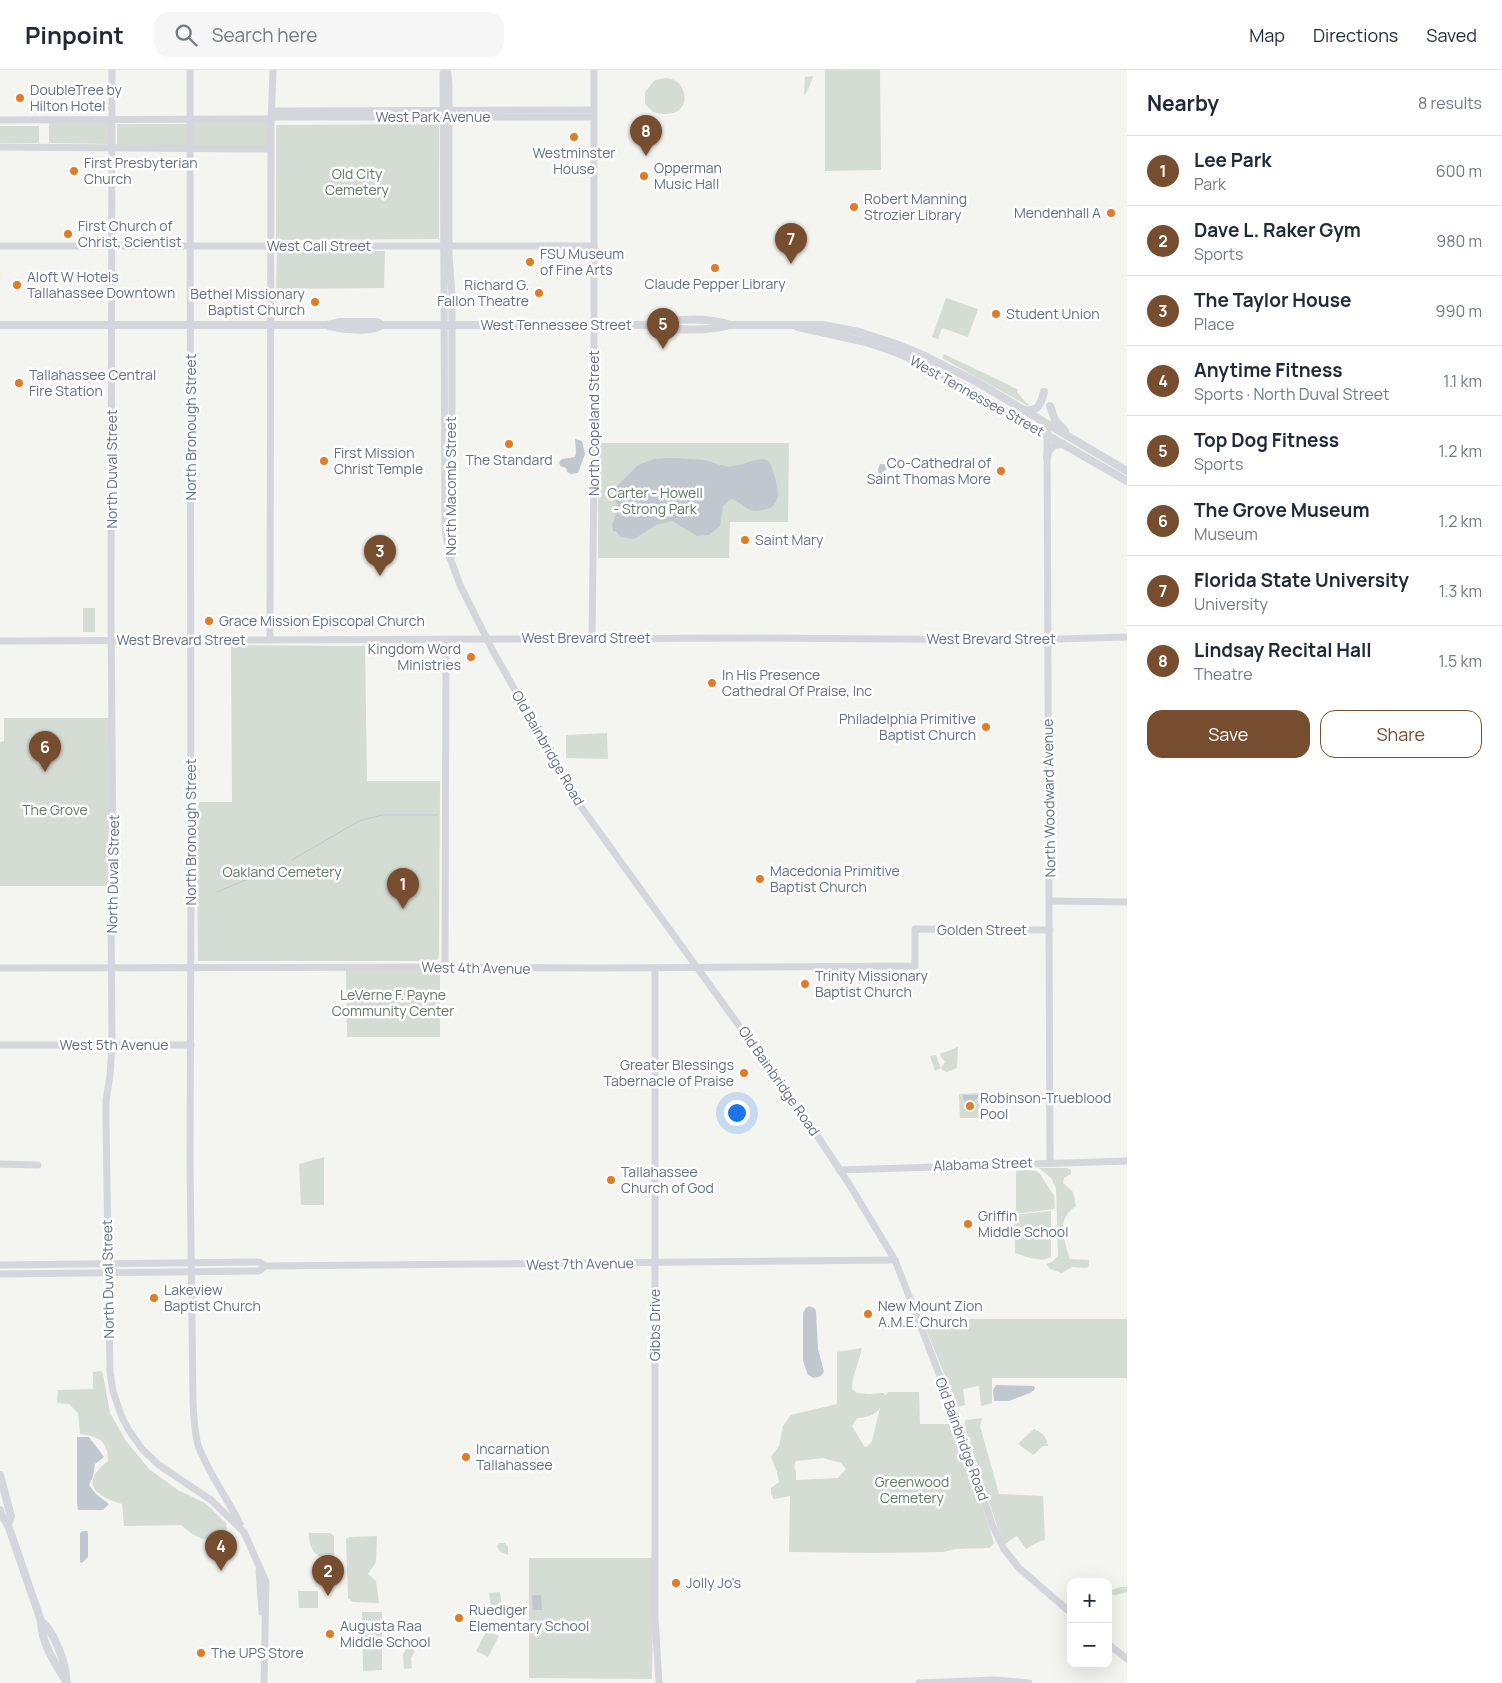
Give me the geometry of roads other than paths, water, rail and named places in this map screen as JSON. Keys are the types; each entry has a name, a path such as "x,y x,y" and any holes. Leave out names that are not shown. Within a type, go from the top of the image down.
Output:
{"main road":[{"name":"West Tennessee Street","path":"0,325 327,325 341,329 377,329 382,325 648,325 665,328 719,328 730,325 819,324 889,342 940,363 1127,471"},
{"name":"West Tennessee Street","path":"788,325 858,340 906,356 941,373 1127,481"},
{"path":"1023,410 1032,411 1037,408 1041,403 1044,392"},
{"path":"1050,406 1055,421 1074,440"},
{"path":"1047,456 1049,450 1056,444 1066,446"},
{"path":"0,1475 11,1516 8,1525"},
{"path":"0,1510 8,1525 41,1621 48,1627 66,1670 66,1682"}],"street":[{"name":"North Duval Street","path":"112,70 112,1045 106,1108 110,1372 119,1409 128,1429 142,1450 159,1465 211,1500 244,1532 266,1582 264,1683"},
{"name":"North Bronough Street","path":"190,70 190,1045 193,1402 196,1433 207,1466 244,1532"},
{"path":"270,640 271,148 274,70"},
{"name":"North Macomb Street","path":"446,70 443,73 446,114 448,325 445,529 447,547 452,562"},
{"name":"North Copeland Street","path":"592,638 594,70"},
{"name":"West Park Avenue","path":"0,120 190,120 305,114 594,114"},
{"path":"0,147 271,148"},
{"name":"West Call Street","path":"0,246 594,246"},
{"name":"North Woodward Avenue","path":"1046,423 1050,1162"},
{"name":"Old Bainbridge Road","path":"452,562 457,580 487,639 579,804 699,967 805,1117 849,1184 895,1260 962,1433 999,1540 1019,1568 1067,1609"},
{"name":"West Brevard Street","path":"0,641 592,638 1046,639 1127,637"},
{"path":"445,967 446,640"},
{"path":"1050,901 1127,902"},
{"name":"Golden Street","path":"914,966 915,929 1050,930"},
{"name":"West 4th Avenue","path":"0,968 914,966"},
{"name":"Gibbs Drive","path":"655,968 656,1617 659,1683"},
{"name":"West 5th Avenue","path":"0,1045 190,1045"},
{"name":"Alabama Street","path":"839,1170 1127,1160"},
{"path":"0,1164 38,1165"},
{"path":"849,1184 850,1178 856,1169"},
{"name":"West 7th Avenue","path":"0,1265 108,1262 259,1262 265,1266 895,1260"},
{"path":"162,1262 162,1271"},
{"name":"West 7th Avenue","path":"0,1274 259,1271 265,1266"},
{"path":"1112,1647 1127,1659"},
{"path":"919,1683 995,1680 1029,1683"}],"waterway":[{"path":"292,860 359,821 382,815 437,815"},
{"path":"217,892 284,864"}],"place":[{"name":"DoubleTree by Hilton Hotel","path":"20,98"},
{"name":"Westminster House","path":"574,137"},
{"name":"Lindsay Recital Hall","path":"646,156"},
{"name":"First Presbyterian Church","path":"74,171"},
{"name":"Opperman Music Hall","path":"644,176"},
{"name":"Robert Manning Strozier Library","path":"854,207"},
{"name":"Mendenhall A","path":"1111,213"},
{"name":"First Church of Christ, Scientist","path":"68,234"},
{"name":"FSU Museum of Fine Arts","path":"530,262"},
{"name":"Florida State University","path":"791,264"},
{"name":"Claude Pepper Library","path":"715,268"},
{"name":"Aloft W Hotels Tallahassee Downtown","path":"17,285"},
{"name":"Richard G. Fallon Theatre","path":"539,293"},
{"name":"Bethel Missionary Baptist Church","path":"315,302"},
{"name":"Student Union","path":"996,314"},
{"name":"Top Dog Fitness","path":"663,349"},
{"name":"Tallahassee Central Fire Station","path":"19,383"},
{"name":"The Standard","path":"509,444"},
{"name":"First Mission Christ Temple","path":"324,461"},
{"name":"Co-Cathedral of Saint Thomas More","path":"1001,471"},
{"name":"Saint Mary","path":"745,540"},
{"name":"The Taylor House","path":"380,576"},
{"name":"Grace Mission Episcopal Church","path":"209,621"},
{"name":"Kingdom Word Ministries","path":"471,657"},
{"name":"In His Presence Cathedral Of Praise, Inc","path":"712,683"},
{"name":"Philadelphia Primitive Baptist Church","path":"986,727"},
{"name":"The Grove Museum","path":"45,772"},
{"name":"Macedonia Primitive Baptist Church","path":"760,879"},
{"name":"Lee Park","path":"403,909"},
{"name":"Trinity Missionary Baptist Church","path":"805,984"},
{"name":"Greater Blessings Tabernacle of Praise","path":"744,1073"},
{"name":"Robinson-Trueblood Pool","path":"970,1106"},
{"name":"Tallahassee Church of God","path":"611,1180"},
{"name":"Griffin Middle School","path":"968,1224"},
{"name":"Lakeview Baptist Church","path":"154,1298"},
{"name":"New Mount Zion A.M.E. Church","path":"868,1314"},
{"name":"Incarnation Tallahassee","path":"466,1457"},
{"name":"Anytime Fitness","path":"221,1571"},
{"name":"Jolly Jo's","path":"676,1583"},
{"name":"Dave L. Raker Gym","path":"328,1596"},
{"name":"Ruediger Elementary School","path":"459,1618"},
{"name":"Augusta Raa Middle School","path":"330,1634"},
{"name":"The UPS Store","path":"201,1653"}],"park label":[{"name":"Old City Cemetery","path":"357,182"},
{"name":"Carter - Howell - Strong Park","path":"655,502"},
{"name":"The Grove","path":"55,810"},
{"name":"Oakland Cemetery","path":"282,872"},
{"name":"LeVerne F. Payne Community Center","path":"393,1004"},
{"name":"Greenwood Cemetery","path":"912,1490"}]}
